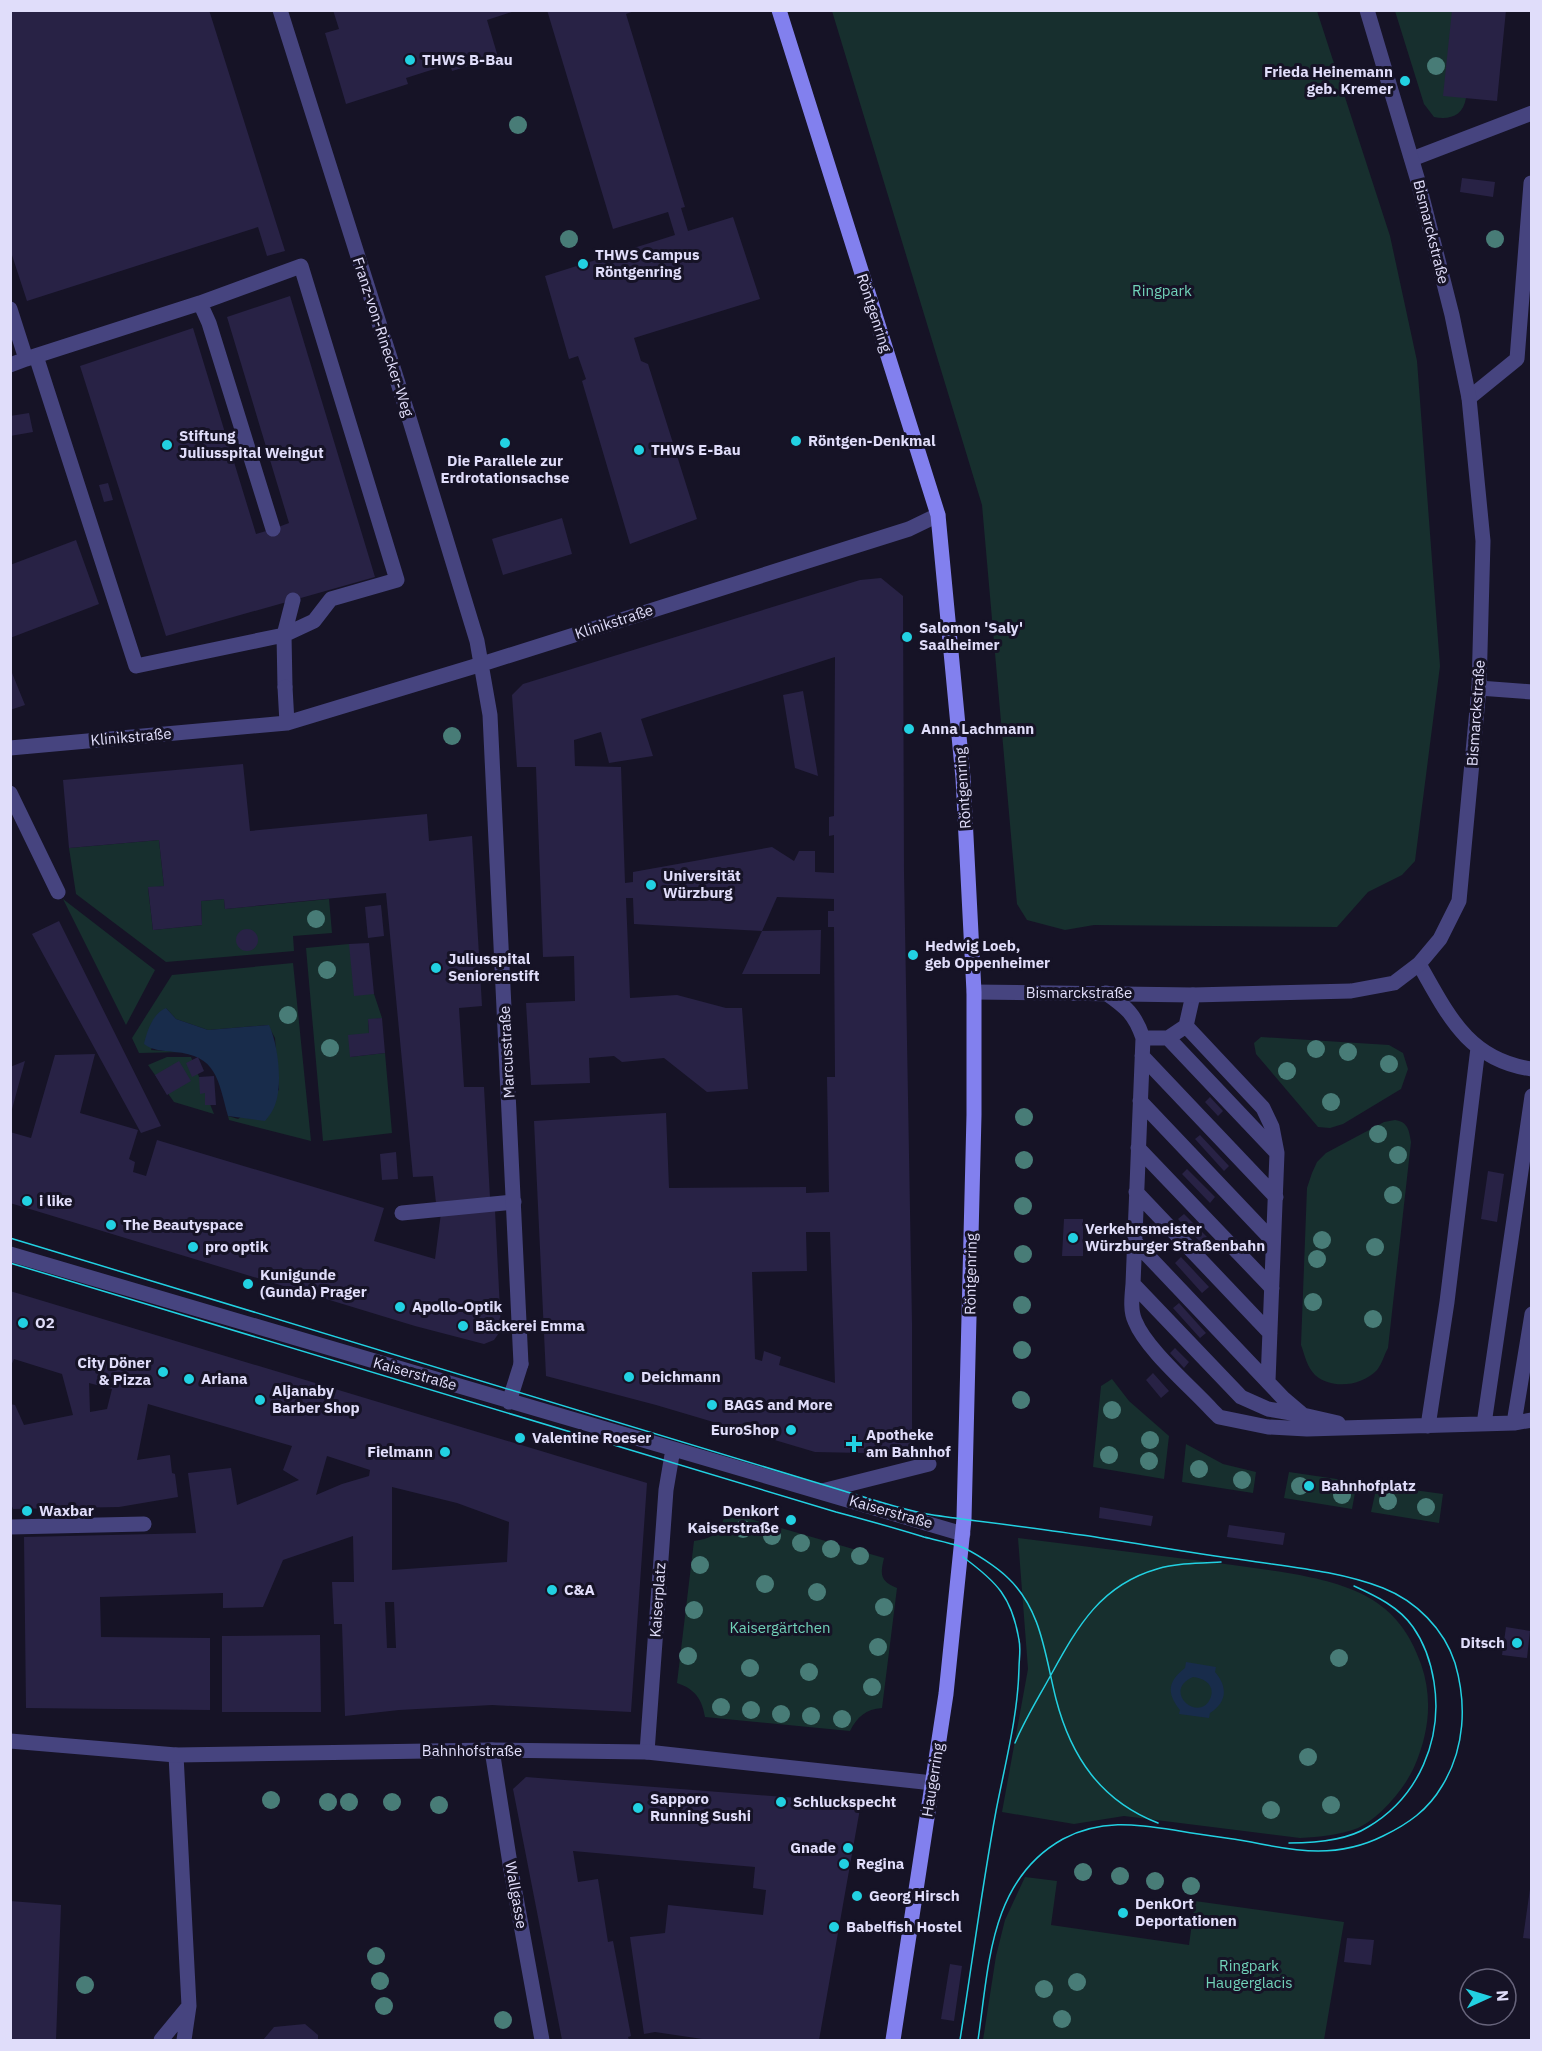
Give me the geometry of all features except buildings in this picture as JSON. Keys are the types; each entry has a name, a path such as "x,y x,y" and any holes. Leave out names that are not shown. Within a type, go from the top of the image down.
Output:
{"main road":[{"name":"Röntgenring","path":"779,10 938,515 963,778 974,992 974,1138 963,1526"},
{"name":"Haugerring","path":"893,2040 953,1640 963,1526"}],"street":[{"name":"Franz-von-Rinecker-Weg","path":"280,10 419,450 477,640 482,664"},
{"name":"Bismarckstraße","path":"974,992 1193,995 1351,990 1394,982 1419,964 1440,939 1459,902 1479,688 1483,541 1469,398 1452,315 1412,159 1368,10"},
{"path":"1412,159 1532,113"},
{"path":"1469,398 1517,359 1531,183"},
{"path":"10,309 31,358 136,666 284,635 314,621 331,599 397,580 301,266 200,303 31,358 10,365"},
{"path":"200,303 209,323 273,529"},
{"name":"Klinikstraße","path":"10,748 287,723 909,529 938,515"},
{"path":"287,723 284,635 293,600"},
{"name":"Marcusstraße","path":"482,664 490,715 521,1364 509,1402"},
{"path":"1479,688 1532,692"},
{"path":"10,793 58,892"},
{"path":"1419,964 1459,1030 1478,1048 1496,1060 1532,1069"},
{"path":"1106,993 1128,1008 1139,1025 1143,1038 1132,1284 1134,1321 1151,1346 1220,1418 1268,1427 1307,1430 1514,1424 1532,1420"},
{"path":"1143,1038 1168,1038 1186,1026 1193,995"},
{"path":"1186,1026 1263,1108 1272,1127 1277,1153 1268,1381"},
{"path":"1168,1038 1277,1153"},
{"path":"1428,1426 1447,1302 1478,1048"},
{"path":"1142,1056 1276,1197"},
{"path":"1484,1424 1532,1096"},
{"path":"1140,1101 1273,1241"},
{"path":"1138,1148 1272,1288"},
{"path":"1136,1192 1270,1333"},
{"path":"402,1213 514,1202"},
{"path":"1134,1241 1283,1398 1304,1415"},
{"name":"Kaiserstraße","path":"10,1254 819,1491 963,1526"},
{"path":"1132,1284 1241,1397 1268,1409 1358,1427"},
{"path":"1514,1424 1532,1314"},
{"name":"Kaiserplatz","path":"646,1752 666,1490 673,1449"},
{"name":"Kaiserstraße","path":"819,1491 929,1464"},
{"path":"10,1527 144,1524"},
{"name":"Bahnhofstraße","path":"10,1740 176,1755 492,1750 646,1752 933,1783"},
{"name":"Wallgasse","path":"492,1750 542,2040"},
{"path":"176,1755 189,2006 184,2040"},
{"path":"161,2040 189,2006"}],"green space":[{"name":"Ringpark","path":"832,11 1317,11 1390,236 1417,361 1440,666 1415,861 1402,875 1368,892 1337,927 1094,925 1065,930 1027,920 1017,904 982,505"},
{"path":"1395,11 1452,11 1466,98 1459,113 1445,118 1434,117 1424,104"},
{"path":"159,840 164,886 148,888 153,930 202,925 201,901 224,899 225,909 329,899 332,933 293,936 294,951 166,962 76,894 69,848"},
{"path":"63,899 155,970 126,1025"},
{"path":"349,944 374,994 382,1018 368,1020 369,1033 350,1057 385,1053 392,1133 323,1141 306,948"},
{"path":"293,963 311,1141 229,1120 228,1116 238,1119 279,1090 275,1038 268,1025 208,1030 176,1019 166,1008 151,1050 182,1052 139,1053 132,1038 172,975"},
{"path":"1261,1037 1389,1045 1403,1053 1408,1069 1401,1089 1343,1124 1330,1128 1318,1127 1256,1054 1254,1043"},
{"path":"167,1057 191,1057 214,1114 174,1102 148,1065"},
{"path":"1395,1120 1407,1127 1411,1142 1388,1348 1379,1368 1363,1380 1347,1384 1330,1383 1312,1372 1301,1345 1307,1188 1317,1162 1326,1153 1384,1122"},
{"path":"1112,1379 1129,1401 1169,1436 1164,1479 1093,1467 1101,1386"},
{"path":"1186,1444 1223,1464 1256,1472 1253,1493 1182,1482"},
{"path":"1289,1472 1357,1482 1352,1509 1284,1498"},
{"path":"1377,1485 1443,1494 1439,1523 1371,1512"},
{"name":"Kaisergärtchen","path":"726,1512 884,1558 882,1569 884,1580 897,1588 882,1708 871,1710 863,1715 850,1731 705,1717 697,1696 689,1688 677,1683 694,1541 716,1533"},
{"path":"1018,1538 1288,1573 1352,1589 1370,1598 1400,1624 1412,1642 1425,1677 1428,1715 1424,1740 1411,1774 1391,1801 1375,1817 1358,1828 1307,1838 1124,1816 1074,1824 1002,1812 1028,1669"},
{"name":"Ringpark Haugerglacis","path":"1025,1877 1057,1881 1051,1925 1189,1945 1195,1901 1344,1922 1324,2040 983,2040 996,1956 1005,1920"}],"water":[{"path":"166,1008 176,1019 208,1030 269,1025 277,1053 279,1086 274,1107 265,1121 228,1116 218,1081 207,1064 199,1058 154,1049 144,1044 154,1018"},
{"path":"1186,1662 1216,1667 1215,1672 1222,1683 1224,1694 1220,1704 1210,1713 1209,1718 1179,1714 1180,1710 1172,1698 1171,1688 1175,1678 1185,1668","holes":["1193,1677 1205,1681 1212,1690 1205,1706 1198,1708 1185,1702 1181,1696 1184,1683"]}],"tram line":[{"path":"10,1238 896,1507 931,1515 1067,1533 1332,1574 1383,1588 1407,1600 1427,1618 1444,1639 1455,1663 1461,1694 1462,1726 1450,1772 1424,1809 1383,1836 1350,1848 1334,1850 1285,1848 1131,1825 1090,1828 1063,1839 1039,1856 1020,1877 1006,1901 990,1955 978,2040"},
{"path":"10,1263 836,1512 965,1548 1004,1574 1028,1604 1041,1634 1062,1720 1070,1740 1091,1775 1120,1802 1158,1823"},
{"path":"960,2040 991,1840 1014,1722 1020,1650 1016,1625 1007,1601 994,1583 963,1557"},
{"path":"1015,1743 1072,1639 1093,1609 1106,1597 1137,1576 1157,1569 1181,1564 1221,1562"},
{"path":"1289,1843 1320,1842 1340,1838 1368,1827 1401,1800 1424,1765 1431,1745 1436,1703 1434,1682 1421,1640 1413,1627 1394,1608 1354,1586"}],"place":[{"name":"THWS B-Bau","path":"410,60"},
{"name":"Frieda Heinemann geb. Kremer","path":"1405,81"},
{"name":"THWS Campus Röntgenring","path":"583,264"},
{"name":"Röntgen-Denkmal","path":"796,441"},
{"name":"Die Parallele zur Erdrotationsachse","path":"505,443"},
{"name":"Stiftung Juliusspital Weingut","path":"167,445"},
{"name":"THWS E-Bau","path":"639,450"},
{"name":"Salomon 'Saly' Saalheimer","path":"907,637"},
{"name":"Anna Lachmann","path":"909,729"},
{"name":"Universität Würzburg","path":"651,885"},
{"name":"Hedwig Loeb, geb Oppenheimer","path":"913,955"},
{"name":"Juliusspital Seniorenstift","path":"436,968"},
{"name":"i like","path":"27,1201"},
{"name":"The Beautyspace","path":"111,1225"},
{"name":"Verkehrsmeister Würzburger Straßenbahn","path":"1073,1238"},
{"name":"pro optik","path":"193,1247"},
{"name":"Kunigunde (Gunda) Prager","path":"248,1284"},
{"name":"Apollo-Optik","path":"400,1307"},
{"name":"O2","path":"23,1323"},
{"name":"Bäckerei Emma","path":"463,1326"},
{"name":"City Döner & Pizza","path":"163,1372"},
{"name":"Deichmann","path":"629,1377"},
{"name":"Ariana","path":"189,1379"},
{"name":"Aljanaby Barber Shop","path":"260,1400"},
{"name":"BAGS and More","path":"712,1405"},
{"name":"EuroShop","path":"791,1430"},
{"name":"Valentine Roeser","path":"520,1438"},
{"name":"Apotheke am Bahnhof","path":"854,1444"},
{"name":"Fielmann","path":"445,1452"},
{"name":"Bahnhofplatz","path":"1309,1486"},
{"name":"Waxbar","path":"27,1511"},
{"name":"Denkort Kaiserstraße","path":"791,1520"},
{"name":"C&A","path":"552,1590"},
{"name":"Ditsch","path":"1517,1643"},
{"name":"Schluckspecht","path":"781,1802"},
{"name":"Sapporo Running Sushi","path":"638,1808"},
{"name":"Gnade","path":"848,1848"},
{"name":"Regina","path":"844,1864"},
{"name":"Georg Hirsch","path":"857,1896"},
{"name":"DenkOrt Deportationen","path":"1123,1913"},
{"name":"Babelfish Hostel","path":"834,1927"}]}
